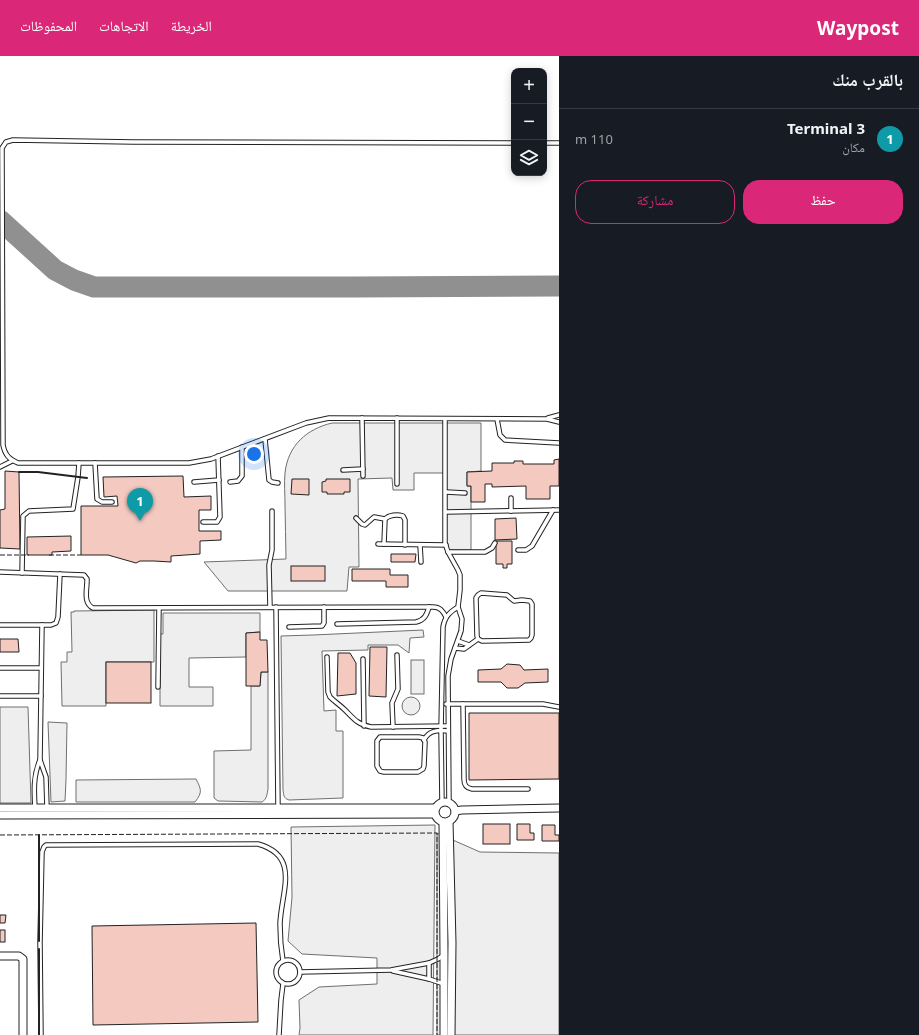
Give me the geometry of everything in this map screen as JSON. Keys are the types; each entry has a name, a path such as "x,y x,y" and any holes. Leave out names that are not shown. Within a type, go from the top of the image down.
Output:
{"street":[{"path":"446,802 452,804 455,810 454,817 446,822 439,820 436,811 438,805 446,802"},
{"path":"0,808 35,812"},
{"path":"455,810 559,808"},
{"path":"0,815 35,812 436,811"},
{"path":"444,1035 446,822"},
{"path":"446,822 452,943 451,1035"},
{"path":"0,956 19,956 23,959 23,1035"}],"lane":[{"path":"511,143 9,141 3,145 2,148 1,404 4,451 7,456 18,463 189,463 204,461 306,423 322,419 547,419 559,416"},
{"path":"547,143 559,143"},
{"path":"0,308 2,312"},
{"path":"362,418 363,476"},
{"path":"397,418 397,484"},
{"path":"446,419 446,545 460,575 458,607 462,620 462,626 448,676 446,802"},
{"path":"497,419 500,435 505,440 559,443"},
{"path":"547,419 559,422"},
{"path":"265,438 269,480 278,483"},
{"path":"230,482 238,481 242,476 242,447"},
{"path":"203,522 215,522 220,519 218,456"},
{"path":"0,467 12,460"},
{"path":"22,573 23,516 29,511 73,509 80,463"},
{"path":"95,463 97,499 102,502 112,502"},
{"path":"343,470 363,469"},
{"path":"194,482 219,480"},
{"path":"446,492 465,493"},
{"path":"511,498 511,511"},
{"path":"518,550 526,550 532,546 553,510"},
{"path":"446,512 559,510"},
{"path":"270,607 269,564 272,550 272,511"},
{"path":"356,518 365,525 374,517 385,519 388,516 401,516 405,520 404,545"},
{"path":"384,544 385,519"},
{"path":"448,552 485,552 492,548 495,543"},
{"path":"378,544 446,545"},
{"path":"420,545 421,562"},
{"path":"0,572 82,575 86,577 87,581 86,601 93,608 436,607 440,608 446,617"},
{"path":"0,625 53,624 57,620 60,574"},
{"path":"481,593 506,595 514,601 522,600 531,602 532,635 530,640 482,641 478,639 476,600 478,595 481,593"},
{"path":"276,607 278,811"},
{"path":"289,627 322,626 324,623 324,607"},
{"path":"337,624 416,622 420,621 425,616 430,607"},
{"path":"446,802 441,728 443,627 449,613 458,607"},
{"path":"158,687 159,608"},
{"path":"35,812 34,783 40,760 42,625"},
{"path":"455,648 464,649 478,639"},
{"path":"458,641 469,645"},
{"path":"393,727 392,703 398,689 397,655"},
{"path":"327,657 328,692 330,697 354,720 364,726 448,728"},
{"path":"363,660 364,726"},
{"path":"0,668 41,668"},
{"path":"0,696 41,696"},
{"path":"442,704 543,704 559,707"},
{"path":"462,704 464,779 466,786 469,788 528,789"},
{"path":"424,740 423,738 419,737 378,739 377,766 379,770 384,772 422,771 424,766 424,740 430,732 441,728"},
{"path":"40,760 46,777 47,812"},
{"path":"41,1035 40,942 42,852 46,845 258,844 268,847 276,853 283,863 286,872 286,886 281,906 280,924 283,961"},
{"path":"300,972 391,970 429,963 438,959 444,954"},
{"path":"288,960 296,964 300,972 296,981 293,984 288,985 279,981 276,968 283,961 288,960"},
{"path":"428,979 429,963"},
{"path":"391,970 444,984"},
{"path":"279,1035 283,984"}],"shaded area":[{"path":"332,423 481,423 481,471 467,472 467,486 471,486 471,550 445,550 444,473 414,473 414,490 393,490 392,478 358,479 359,567 349,567 347,591 228,591 204,562 286,559 285,473 290,454 300,440 307,434 315,429"},
{"path":"154,610 154,662 106,662 106,706 62,706 61,662 67,662 67,652 72,652 71,612"},
{"path":"163,613 260,613 260,632 246,633 246,657 189,658 189,687 213,687 213,706 160,706 160,634 163,634"},
{"path":"423,630 424,637 410,638 409,653 398,645 368,645 368,650 322,651 324,711 336,710 336,731 343,731 343,798 289,800 286,798 283,790 281,636"},
{"path":"411,660 424,660 424,694 411,694"},
{"path":"261,672 268,672 268,789 265,799 262,802 218,801 214,798 214,751 251,750 251,686 260,686"},
{"path":"411,697 417,700 420,706 417,712 411,715 405,712 402,706 405,700"},
{"path":"0,707 28,707 31,803 0,803"},
{"path":"48,722 67,723 65,801 51,802"},
{"path":"196,779 199,785 200,793 195,802 76,802 76,780"},
{"path":"435,825 433,1035 299,1035 299,1000 319,987 377,984 377,958 302,954 288,941 292,897 291,827"},
{"path":"437,833 480,852 559,853 559,1035 437,1035"}],"building":[{"path":"559,459 559,486 550,486 550,499 526,499 526,486 492,487 492,484 485,484 485,502 471,502 471,486 467,486 467,472 492,471 492,463 514,463 514,461 523,461 523,464 554,464 554,460"},
{"path":"5,471 19,472 20,549 0,548 0,510 5,509"},
{"path":"183,476 184,497 211,496 211,510 199,510 199,531 221,531 221,540 200,541 200,554 171,556 171,562 140,561 136,563 108,555 81,555 81,506 118,506 117,496 104,497 103,477"},
{"path":"292,479 309,479 309,495 291,494"},
{"path":"326,479 350,479 350,492 344,492 344,494 327,494 327,492 322,492 322,482 326,481"},
{"path":"516,518 517,539 495,540 495,519"},
{"path":"71,536 71,551 52,552 52,555 27,555 27,537"},
{"path":"496,541 512,541 512,564 507,564 507,568 503,568 503,564 496,564"},
{"path":"391,554 416,554 415,562 391,562"},
{"path":"291,566 325,566 325,581 291,581"},
{"path":"352,569 390,569 390,575 408,575 408,587 386,587 386,581 352,581"},
{"path":"260,632 260,640 267,640 268,672 261,672 260,686 246,686 246,633"},
{"path":"0,639 18,639 19,652 0,652"},
{"path":"370,647 387,647 386,697 369,696"},
{"path":"338,653 350,653 356,663 356,694 337,696"},
{"path":"106,662 151,662 151,703 106,703"},
{"path":"507,664 520,665 524,670 548,669 548,682 525,683 518,688 507,688 501,682 478,682 478,670 501,669"},
{"path":"469,713 559,713 559,779 469,780"},
{"path":"483,824 510,824 510,844 483,844"},
{"path":"517,824 530,824 530,833 534,833 534,840 517,840"},
{"path":"542,825 555,825 555,835 559,835 559,841 542,841"},
{"path":"0,915 6,915 5,923 0,923"},
{"path":"256,923 258,1022 93,1025 92,926"},
{"path":"0,930 5,930 5,942 0,942"}],"taxiway":[{"path":"0,220 55,270 74,280 94,287 559,286"}],"fence":[{"path":"0,555 29,555"},
{"path":"49,555 81,555"},
{"path":"0,835 437,833 437,1035"}],"wall":[{"path":"19,472 38,472 87,478"},
{"path":"39,835 39,941"},
{"path":"39,949 39,1035"}],"place":[{"name":"Terminal 3","path":"140,521"}]}
